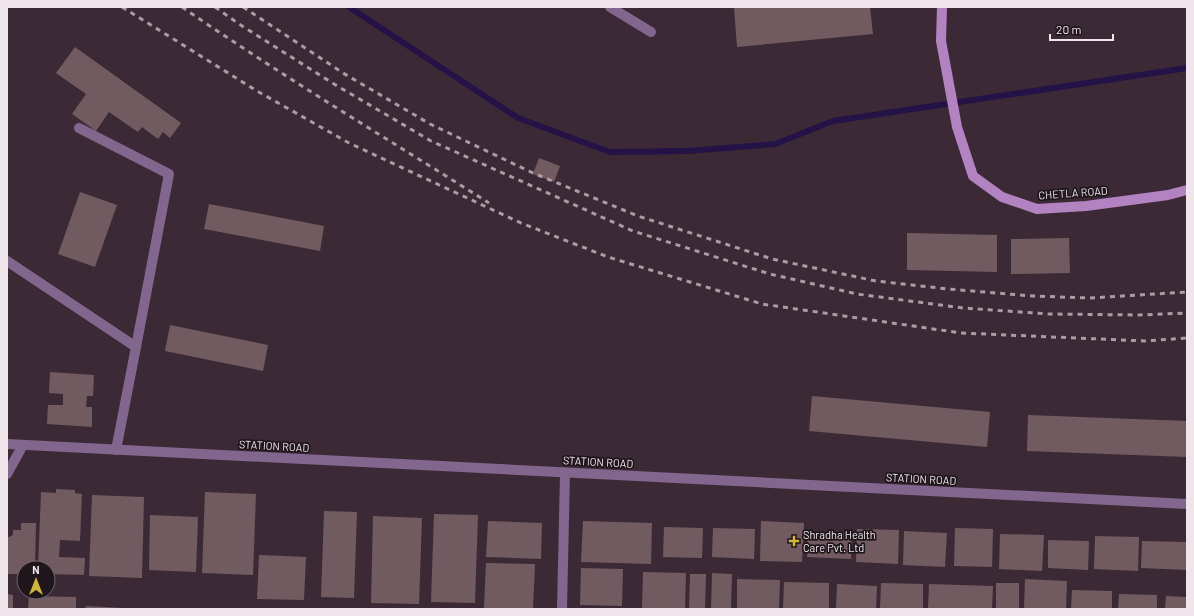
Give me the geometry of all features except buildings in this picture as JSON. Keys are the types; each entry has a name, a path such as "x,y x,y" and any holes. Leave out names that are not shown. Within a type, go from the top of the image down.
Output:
{"main road":[{"name":"CHETLA ROAD","path":"942,7 941,41 957,127 973,176 1002,197 1037,209 1101,204 1168,195 1187,190"}],"street":[{"path":"610,7 651,32"},
{"path":"79,128 169,174 116,450"},
{"path":"7,261 136,347"},
{"name":"STATION ROAD","path":"7,444 1187,504"},
{"path":"7,474 23,445"},
{"path":"562,609 565,473"}],"waterway":[{"path":"349,7 518,118 610,152 688,151 775,144 833,121 1187,68"}],"railway":[{"path":"122,7 257,91 349,143 521,223 608,257 762,304 961,333 1145,341 1187,338"},
{"path":"182,7 296,82 489,203"},
{"path":"215,7 239,24 334,84 431,141 633,231 770,274 857,294 963,308 1049,314 1139,315 1187,313"},
{"path":"243,7 343,73 430,124 533,173 638,216 772,259 876,281 1032,296 1090,298 1187,292"}],"place":[{"name":"Shradha Health Care Pvt. Ltd","path":"794,541"}]}
